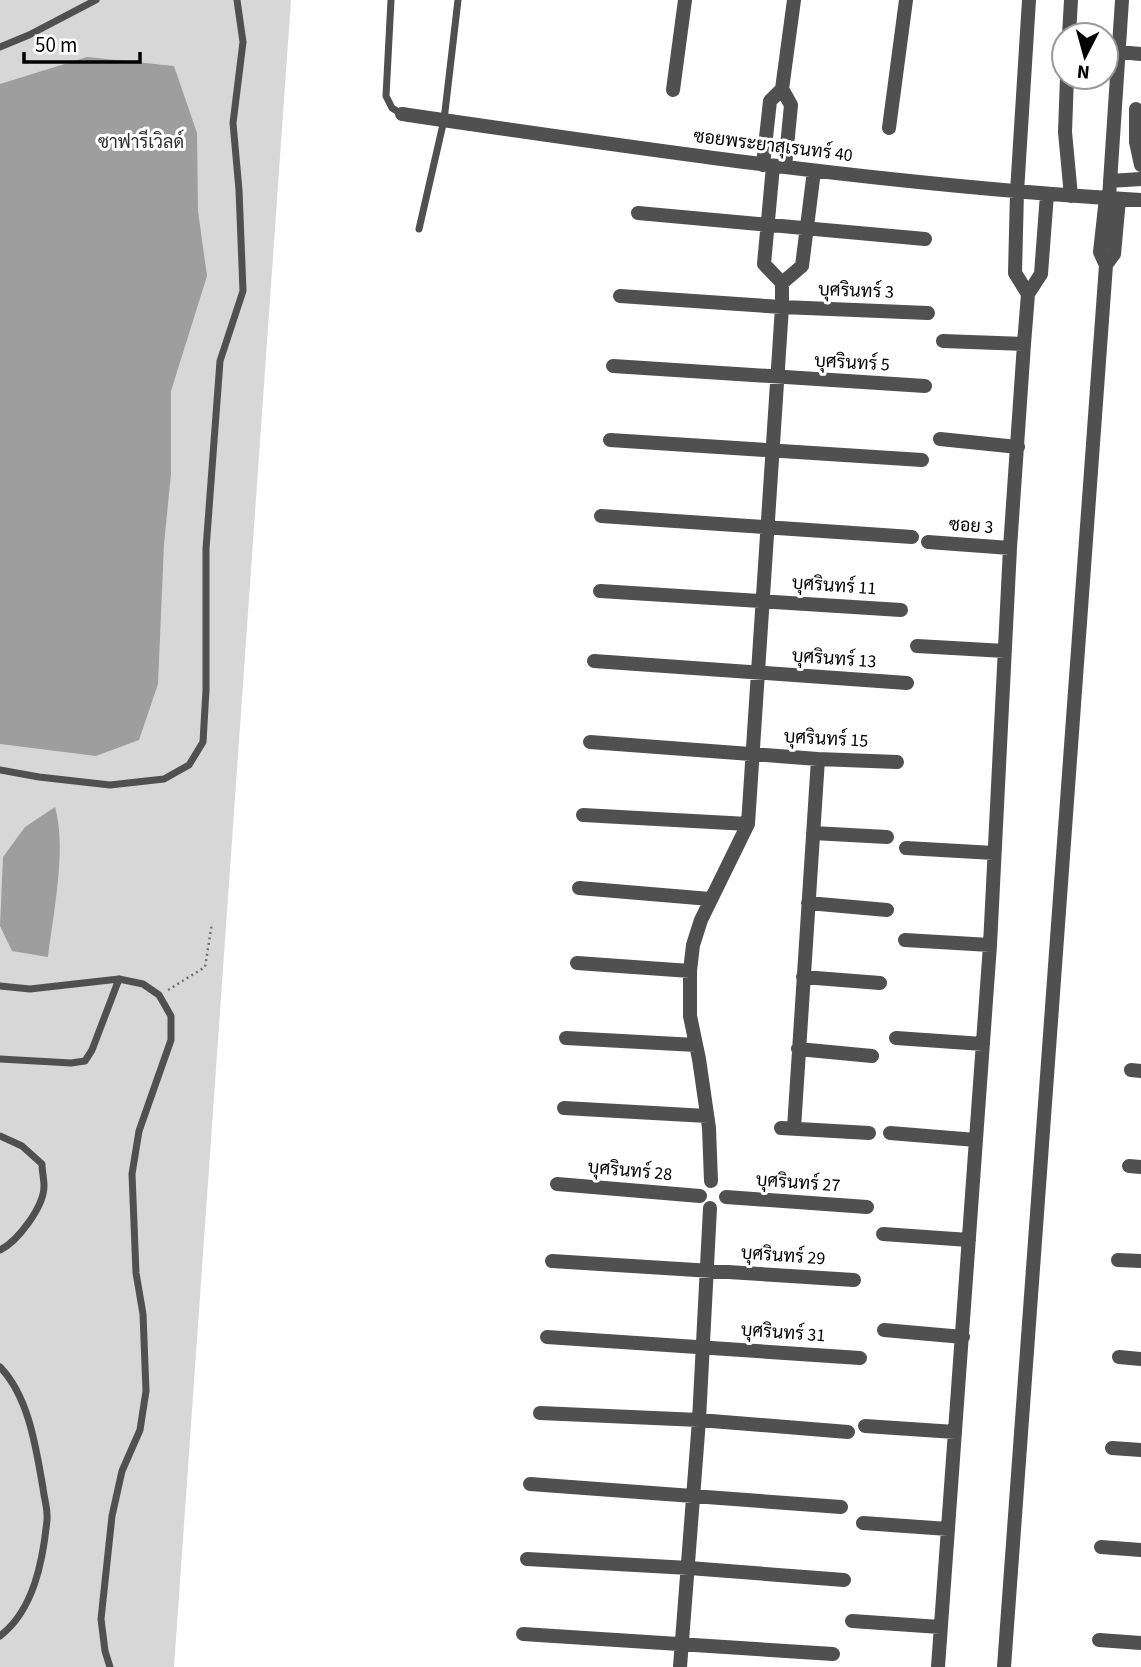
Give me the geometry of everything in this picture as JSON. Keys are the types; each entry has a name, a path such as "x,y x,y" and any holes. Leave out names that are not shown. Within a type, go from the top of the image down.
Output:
{"street":[{"path":"673,90 685,0"},
{"path":"774,166 770,101 782,89 794,0"},
{"path":"889,128 906,0"},
{"path":"1028,294 1015,273 1017,192 1029,0"},
{"path":"1070,21 1071,0"},
{"path":"1120,35 1122,0"},
{"path":"1120,52 1141,54"},
{"path":"711,1181 707,1116 690,1016 690,971 693,946 710,899 748,824 782,307 782,283 764,264 766,227 774,166 792,105 782,89"},
{"path":"1066,91 1065,132 1071,196"},
{"path":"1004,1667 1106,265 1100,252 1111,199 1116,91"},
{"path":"1136,109 1136,142 1141,165"},
{"name":"ซอยพระยาสุเรนทร์ 40","path":"402,114 814,171 1017,192 1141,200"},
{"path":"782,283 803,267 814,171"},
{"path":"1110,181 1141,179"},
{"path":"937,1667 990,945 1010,548 1024,344 1028,294 1041,274 1046,194"},
{"path":"638,213 766,227 925,239"},
{"name":"บุศรินทร์ 3","path":"620,296 928,313"},
{"path":"943,341 1024,344"},
{"name":"บุศรินทร์ 5","path":"613,366 925,386"},
{"path":"940,439 1018,447"},
{"path":"610,440 922,460"},
{"path":"601,516 912,537"},
{"name":"ซอย 3","path":"928,542 1010,548"},
{"name":"บุศรินทร์ 11","path":"600,591 901,610"},
{"path":"917,646 1005,651"},
{"name":"บุศรินทร์ 13","path":"594,661 907,683"},
{"name":"บุศรินทร์ 15","path":"590,742 818,759 897,762"},
{"path":"818,759 798,1049 788,1128 869,1133"},
{"path":"583,815 748,824"},
{"path":"813,832 887,836"},
{"path":"906,848 994,853"},
{"path":"579,888 710,899"},
{"path":"808,903 887,911"},
{"path":"905,940 990,945"},
{"path":"577,963 690,971"},
{"path":"803,977 880,983"},
{"path":"566,1038 696,1045"},
{"path":"896,1038 983,1044"},
{"path":"798,1049 872,1056"},
{"path":"565,1108 707,1116"},
{"path":"890,1133 976,1140"},
{"path":"716,1181 724,1186 726,1197 721,1206 710,1208 701,1201 700,1196 703,1186 716,1181"},
{"name":"บุศรินทร์ 28","path":"557,1184 700,1196"},
{"name":"บุศรินทร์ 27","path":"726,1197 867,1207"},
{"path":"681,1667 699,1420 710,1208"},
{"path":"883,1234 969,1240"},
{"path":"1118,1260 1141,1262"},
{"name":"บุศรินทร์ 29","path":"552,1261 854,1280"},
{"path":"884,1330 963,1337"},
{"name":"บุศรินทร์ 31","path":"547,1338 860,1358"},
{"path":"1119,1357 1141,1359"},
{"path":"540,1413 699,1420 848,1432"},
{"path":"865,1426 955,1432"},
{"path":"1112,1448 1141,1450"},
{"path":"530,1484 841,1507"},
{"path":"863,1523 948,1529"},
{"path":"1101,1547 1141,1550"},
{"path":"527,1559 844,1580"},
{"path":"852,1621 940,1627"},
{"path":"523,1634 833,1654"},
{"path":"1099,1640 1141,1643"}],"lane":[{"path":"0,47 96,0"},
{"path":"0,769 39,777 110,785 164,779 189,765 203,742 206,690 206,549 220,361 243,291 233,122 243,42 237,0"},
{"path":"391,0 386,96 392,108 402,114"},
{"path":"419,229 444,120 458,0"},
{"path":"0,1059 85,1062 119,979"},
{"path":"0,986 30,989 119,979 143,984 159,995 171,1016 172,1040 139,1131 132,1174 136,1273 143,1314 146,1391 140,1430 122,1471 111,1516 101,1619 110,1667"},
{"path":"0,1136 22,1146 41,1164 44,1189 32,1217 9,1246 0,1250"},
{"path":"0,1367 9,1377 24,1408 37,1453 47,1517 40,1560 30,1596 15,1625 0,1636"}],"path":[{"path":"159,995 205,967 212,923"}],"green space":[{"name":"ซาฟารีเวิลด์","path":"0,0 291,0 174,1667 0,1667"}],"shaded area":[{"path":"87,57 174,66 197,133 198,211 207,276 171,391 171,474 164,544 158,684 139,740 96,756 0,744 0,84"},
{"path":"55,807 60,842 56,901 48,957 12,951 0,926 3,857 25,827"}]}
